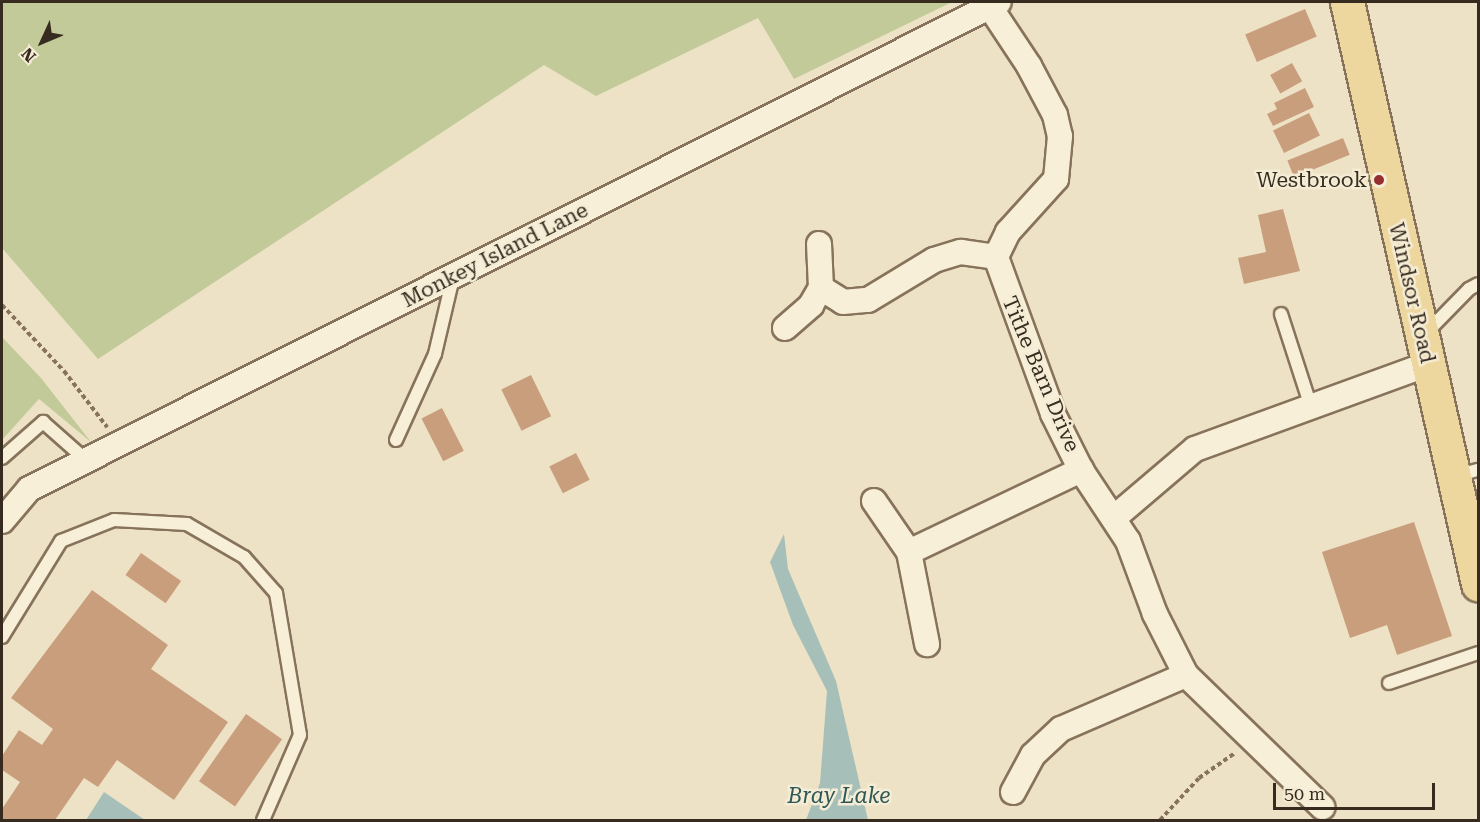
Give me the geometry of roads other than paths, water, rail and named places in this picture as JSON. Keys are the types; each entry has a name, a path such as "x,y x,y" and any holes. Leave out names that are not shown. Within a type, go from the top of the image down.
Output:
{"main road":[{"name":"Windsor Road","path":"1347,2 1425,351 1466,473 1479,584"}],"street":[{"path":"821,288 843,302 867,300 934,260 961,252 996,257 1008,232 1056,179 1060,136 1055,115 994,4"},
{"name":"Monkey Island Lane","path":"2,521 29,489 86,459 994,4"},
{"path":"785,328 811,305 821,288 819,244"},
{"name":"Tithe Barn Drive","path":"996,257 1029,355 1081,470 1115,517 1185,675 1322,807"},
{"path":"1115,517 1195,450 1310,404 1425,351"},
{"path":"909,552 1081,470"},
{"path":"874,501 909,552 927,644"},
{"path":"1013,792 1033,755 1061,729 1185,675"}],"lane":[{"path":"396,440 435,354 453,276"},
{"path":"1425,351 1469,289 1479,284"},
{"path":"1281,314 1310,404"},
{"path":"2,458 43,422 86,459"},
{"path":"2,637 61,541 114,520 187,524 244,557 276,593 300,735 263,820"},
{"path":"1389,683 1479,653"}],"water":[{"name":"Bray Lake","path":"784,534 788,569 836,681 868,820 806,820 820,783 827,691 793,625 770,562"},
{"path":"104,792 145,820 86,820"}],"place":[{"name":"Westbrook","path":"1379,180"}]}
